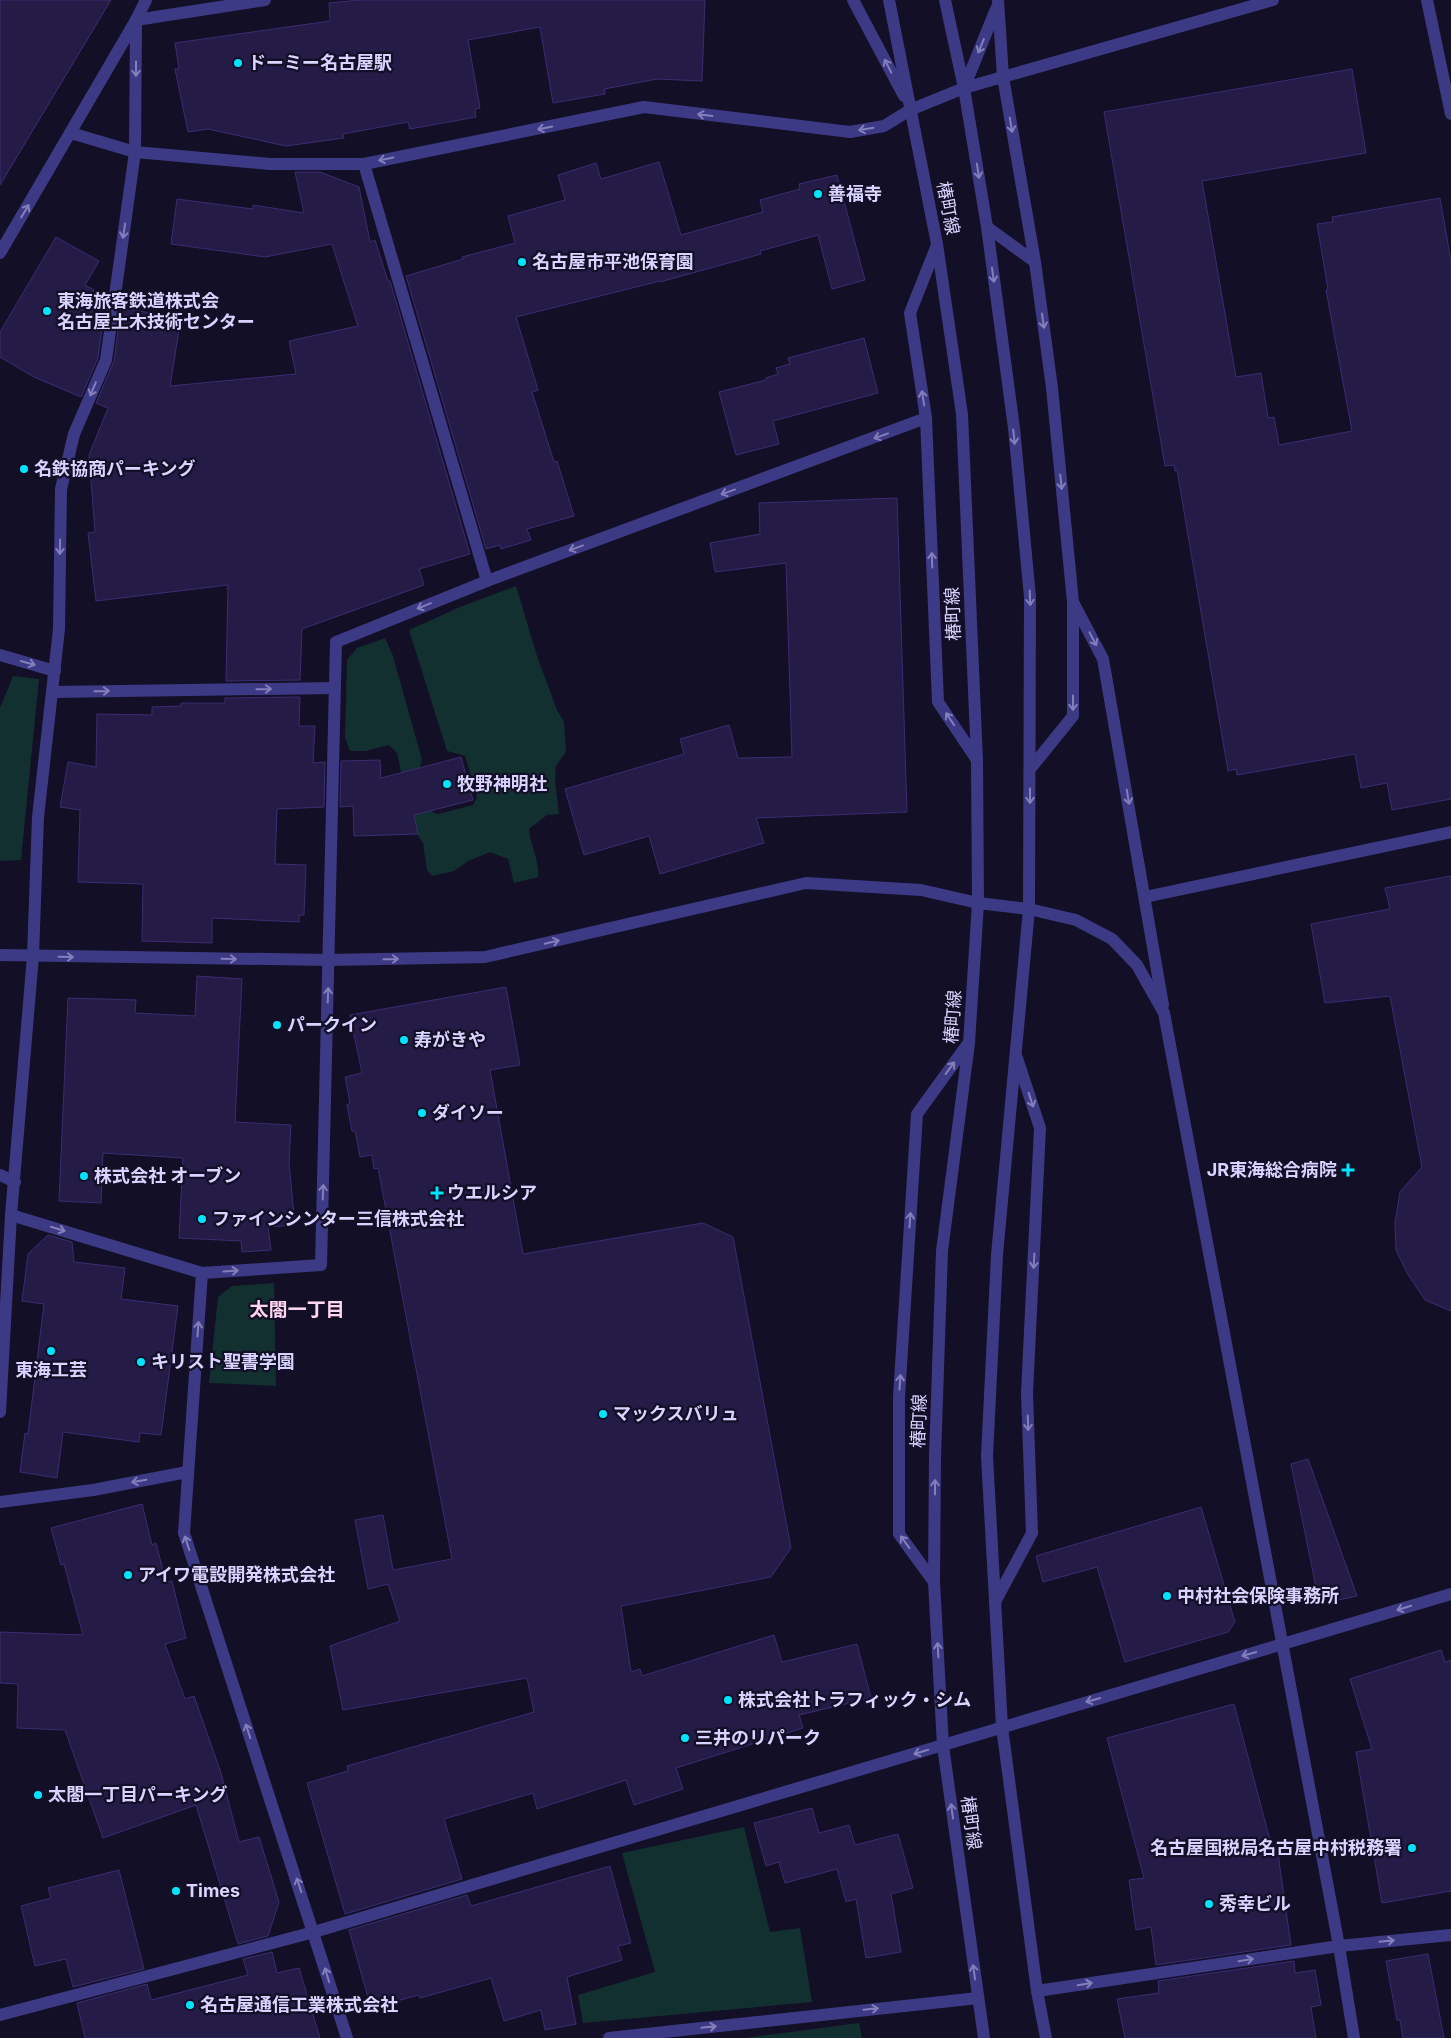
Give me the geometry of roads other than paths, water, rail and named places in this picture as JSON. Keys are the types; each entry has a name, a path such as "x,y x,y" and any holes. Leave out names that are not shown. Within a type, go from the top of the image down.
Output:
{"street":[{"path":"0,253 71,133 146,0"},
{"path":"136,20 265,0"},
{"path":"853,0 910,110"},
{"name":"椿町線","path":"889,0 937,244 962,414 977,760 978,903 969,1043 942,1250 935,1457 934,1582 943,1746 984,2038"},
{"name":"椿町線","path":"946,0 964,88 987,227 1014,428 1030,597 1029,909 997,1255 987,1456 1002,1727 1037,1991 1046,2038"},
{"path":"71,133 135,152 270,164 364,164 644,107 850,132 884,126 910,110 964,88 1273,0"},
{"path":"1427,0 1451,114"},
{"path":"964,88 998,2"},
{"path":"998,2 1003,77 1035,262 1052,388 1073,602 1073,716 1030,768"},
{"path":"0,1412 11,1215 33,956 38,817 59,629 61,489 74,434 106,360 135,152 136,20"},
{"path":"364,164 487,581"},
{"path":"987,227 1035,262"},
{"path":"937,244 910,313 926,418 938,702 977,760"},
{"path":"11,1215 202,1273 320,1265 336,642 487,581 926,418"},
{"path":"1073,602 1104,659 1164,1013 1339,1946 1354,2038"},
{"path":"0,655 55,671"},
{"path":"53,692 335,688"},
{"path":"1145,897 1451,832"},
{"path":"0,955 329,960 485,957 806,883 921,890 978,903 1029,909 1076,920 1112,939 1137,965 1164,1013"},
{"path":"934,1582 899,1534 899,1397 917,1114 969,1043"},
{"path":"994,1604 1032,1533 1027,1393 1040,1128 1016,1054"},
{"path":"0,1175 15,1182"},
{"path":"202,1273 184,1533 347,2038"},
{"path":"0,1502 93,1490 187,1472"},
{"path":"0,2015 314,1932 1451,1594"},
{"path":"1037,1991 1339,1946 1451,1935"},
{"path":"609,2038 978,1998"}],"place":[{"name":"ドーミー名古屋駅","path":"238,63"},
{"name":"善福寺","path":"818,194"},
{"name":"名古屋市平池保育園","path":"522,262"},
{"name":"東海旅客鉄道株式会 名古屋土木技術センター","path":"47,311"},
{"name":"名鉄協商パーキング","path":"24,469"},
{"name":"牧野神明社","path":"447,784"},
{"name":"パークイン","path":"277,1025"},
{"name":"寿がきや","path":"404,1040"},
{"name":"ダイソー","path":"422,1113"},
{"name":"JR東海総合病院","path":"1348,1170"},
{"name":"株式会社 オーブン","path":"84,1176"},
{"name":"ウエルシア","path":"437,1193"},
{"name":"ファインシンター三信株式会社","path":"202,1219"},
{"name":"東海工芸","path":"51,1351"},
{"name":"キリスト聖書学園","path":"141,1362"},
{"name":"マックスバリュ","path":"603,1414"},
{"name":"アイワ電設開発株式会社","path":"128,1575"},
{"name":"中村社会保険事務所","path":"1167,1596"},
{"name":"株式会社トラフィック・シム","path":"728,1700"},
{"name":"三井のリパーク","path":"685,1738"},
{"name":"太閤一丁目パーキング","path":"38,1795"},
{"name":"名古屋国税局名古屋中村税務署","path":"1412,1848"},
{"name":"Times","path":"176,1891"},
{"name":"秀幸ビル","path":"1209,1904"},
{"name":"名古屋通信工業株式会社","path":"190,2005"}],"district":[{"name":"太閤一丁目","path":"297,1309"}]}
